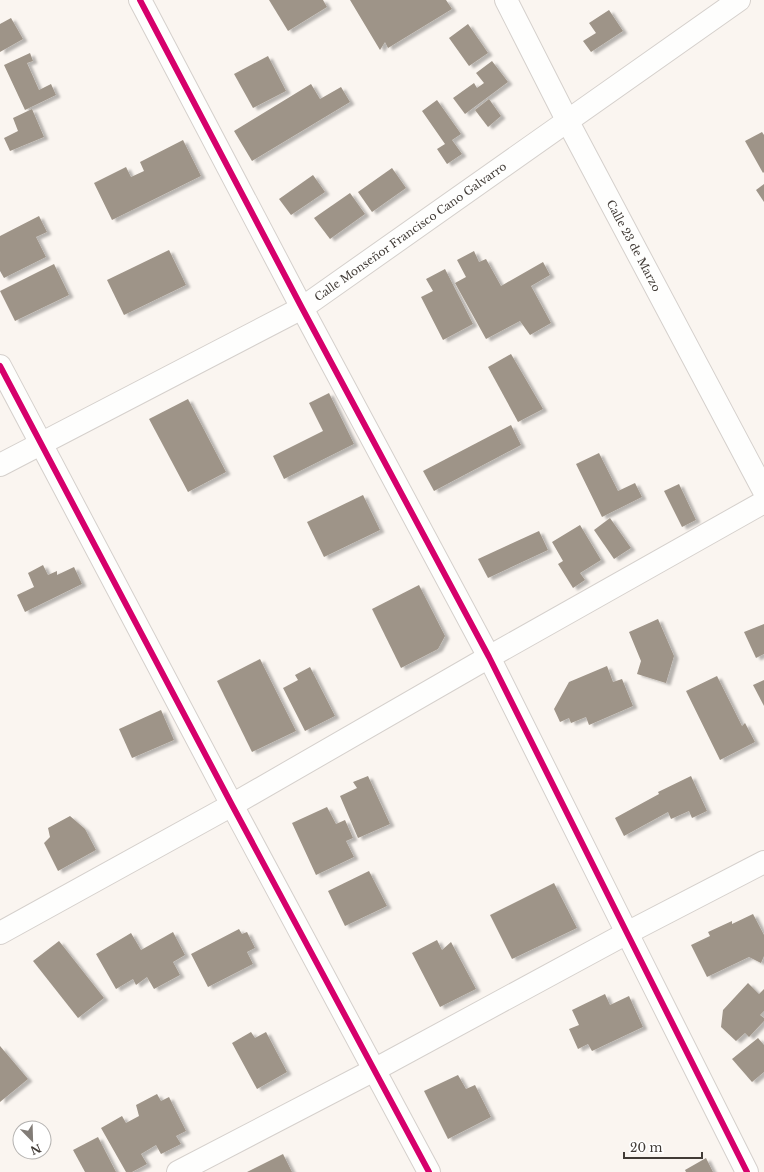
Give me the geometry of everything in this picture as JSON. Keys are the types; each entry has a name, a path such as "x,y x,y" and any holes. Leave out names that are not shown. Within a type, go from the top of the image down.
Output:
{"street":[{"path":"140,0 302,308 489,657 747,1172"},
{"name":"Calle 23 de Marzo","path":"506,0 568,122 764,491"},
{"name":"Calle Monseñor Francisco Cano Galvarro","path":"0,465 302,308 568,122 739,0"},
{"path":"0,366 232,805 429,1172"},
{"path":"0,933 232,805 489,657 764,502"},
{"path":"178,1172 374,1070 626,933 764,862"}],"building":[{"path":"269,0 323,0 327,7 288,31"},
{"path":"350,0 446,0 452,9 388,48 385,42 380,50"},
{"path":"609,10 623,31 591,52 583,41 596,33 589,23"},
{"path":"11,18 23,39 0,52 0,24"},
{"path":"468,24 488,53 469,66 449,38"},
{"path":"30,53 33,61 27,63 39,90 51,84 56,95 25,110 4,65"},
{"path":"268,56 286,91 253,108 234,74"},
{"path":"492,61 508,82 465,114 453,98 474,83 477,88 484,83 476,73"},
{"path":"311,84 320,99 341,87 350,102 252,161 234,131"},
{"path":"489,99 501,116 488,127 475,110"},
{"path":"437,100 461,134 452,140 462,154 447,164 437,149 445,144 422,111"},
{"path":"32,109 44,137 10,151 4,138 18,131 13,118"},
{"path":"762,132 764,135 763,173 745,141"},
{"path":"183,140 201,176 112,220 94,183 126,167 131,177 144,171 140,162"},
{"path":"392,168 406,188 372,212 358,192"},
{"path":"313,175 325,192 291,215 279,199"},
{"path":"764,184 764,202 756,190"},
{"path":"350,193 365,214 330,239 314,218"},
{"path":"39,216 47,232 36,237 46,257 4,278 0,271 0,236"},
{"path":"169,250 186,285 124,315 107,280"},
{"path":"474,251 479,262 486,259 501,286 543,262 550,275 531,286 551,323 530,335 520,321 486,339 455,283 466,277 457,260"},
{"path":"54,264 69,295 15,321 0,291"},
{"path":"445,269 473,324 443,340 421,297 433,291 426,279"},
{"path":"511,354 543,409 518,422 488,367"},
{"path":"329,393 354,444 284,479 273,456 323,431 309,403"},
{"path":"188,399 226,472 188,492 149,419"},
{"path":"511,425 521,445 434,491 423,471"},
{"path":"599,453 618,491 635,483 642,497 602,517 576,464"},
{"path":"679,484 696,520 682,527 664,491"},
{"path":"363,495 380,530 324,557 307,522"},
{"path":"610,518 631,548 614,559 594,530"},
{"path":"580,525 601,560 580,573 585,580 573,588 558,564 563,561 552,542"},
{"path":"539,531 548,550 488,578 478,559"},
{"path":"43,565 48,575 57,571 57,575 74,567 82,584 25,612 17,595 34,587 28,573"},
{"path":"419,585 445,636 438,649 401,668 372,609"},
{"path":"658,619 674,656 666,683 637,674 641,661 629,632"},
{"path":"764,624 764,654 756,658 744,632"},
{"path":"260,659 296,731 252,752 217,681"},
{"path":"607,666 613,682 622,679 633,706 589,725 586,717 571,723 569,718 560,722 554,709 569,682"},
{"path":"310,667 335,716 305,731 283,688 298,680 295,675"},
{"path":"717,676 742,726 745,723 755,742 720,760 686,691"},
{"path":"764,680 764,706 753,685"},
{"path":"161,710 174,740 132,758 119,729"},
{"path":"368,776 390,824 358,838 340,796 357,788 353,782"},
{"path":"691,776 707,811 692,818 689,811 671,819 668,812 624,836 615,818 659,794 658,792"},
{"path":"327,807 336,824 345,820 353,838 346,841 354,857 316,875 292,823"},
{"path":"70,816 85,829 96,850 58,871 44,843 50,837 48,828"},
{"path":"369,871 387,906 345,926 328,891"},
{"path":"554,883 577,928 512,959 490,915"},
{"path":"753,914 764,935 764,956 761,963 749,957 707,977 691,945 710,936 708,932 732,921 732,924"},
{"path":"239,929 242,934 247,932 255,948 247,952 253,964 208,987 191,954"},
{"path":"173,932 185,955 173,962 180,975 154,989 147,977 136,985 133,979 116,989 96,954 131,933 141,950"},
{"path":"437,940 442,950 451,942 476,989 440,1007 412,953"},
{"path":"59,941 104,998 78,1018 33,961"},
{"path":"748,983 759,994 764,989 764,1011 760,1015 764,1018 764,1021 749,1037 745,1033 736,1041 721,1027 723,1010"},
{"path":"605,994 610,1005 629,996 643,1027 592,1051 588,1044 578,1049 569,1029 579,1025 572,1010"},
{"path":"251,1032 255,1038 266,1032 287,1072 257,1089 232,1043"},
{"path":"758,1038 764,1045 764,1072 752,1082 732,1059"},
{"path":"0,1046 28,1079 0,1102"},
{"path":"458,1075 466,1089 475,1085 491,1117 448,1139 424,1091"},
{"path":"157,1094 161,1101 169,1097 186,1131 176,1136 181,1144 161,1154 156,1145 141,1154 147,1164 132,1172 126,1172 101,1128 122,1116 126,1123 139,1116 136,1105"},
{"path":"98,1137 116,1172 85,1172 73,1150"},
{"path":"283,1154 292,1172 247,1172"},
{"path":"706,1158 713,1172 686,1172 685,1170"}],"cycle path":[{"path":"140,0 302,308 489,657 747,1172"},
{"path":"0,366 232,805 429,1172"}]}
